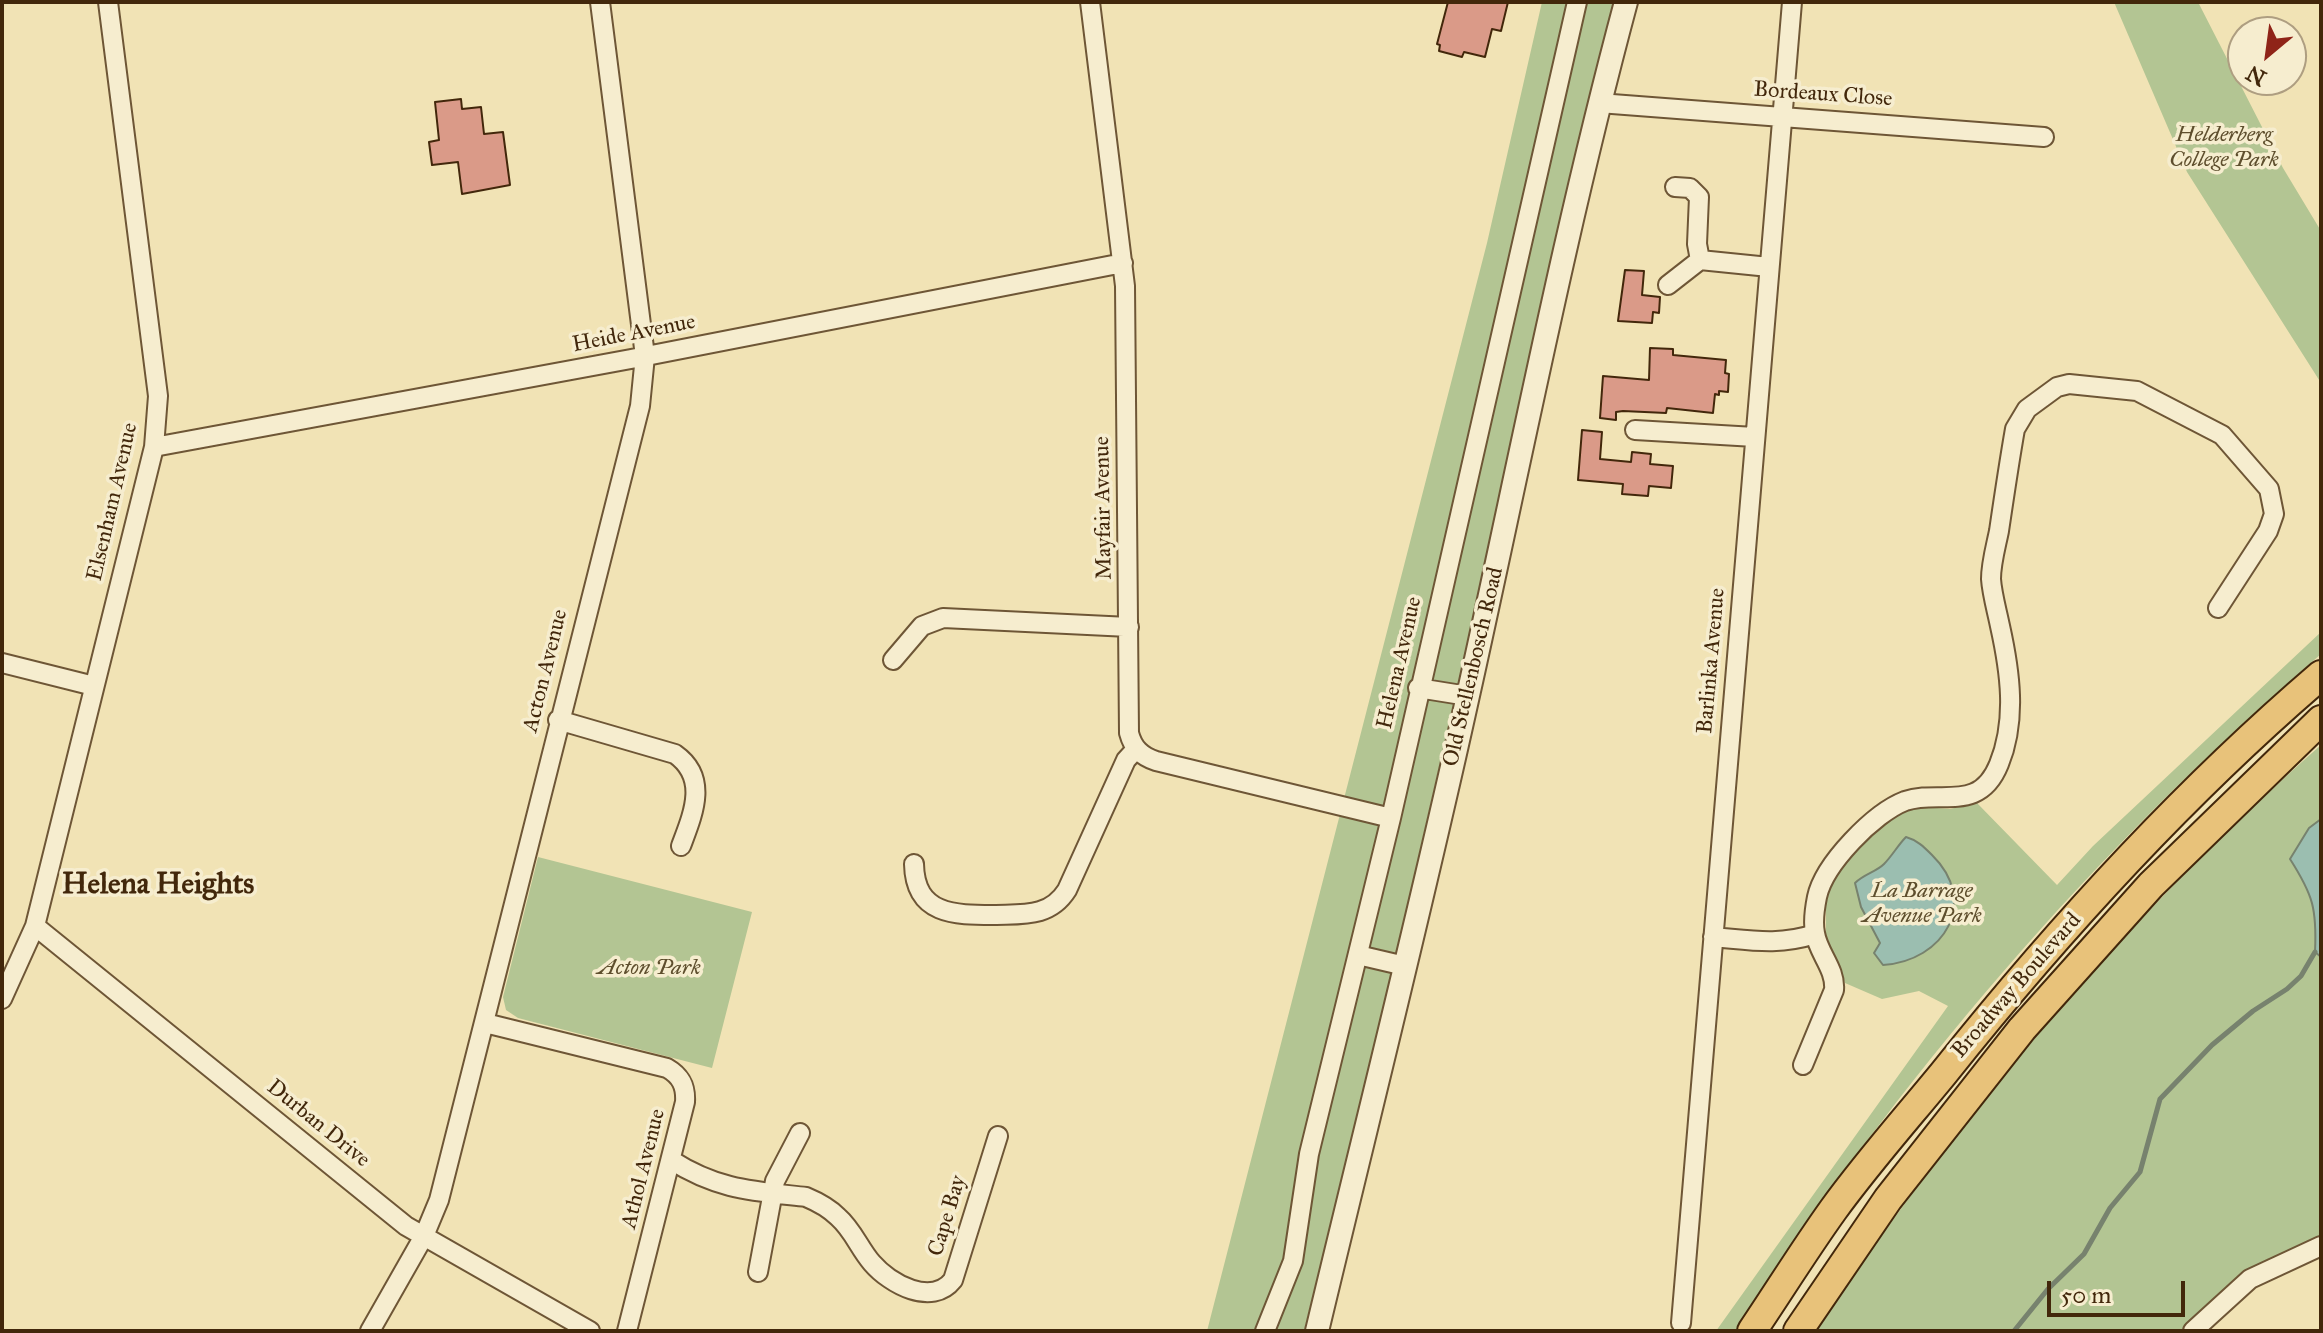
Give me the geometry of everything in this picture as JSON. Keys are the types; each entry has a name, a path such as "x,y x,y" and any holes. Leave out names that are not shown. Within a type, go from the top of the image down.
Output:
{"main road":[{"name":"Broadway Boulevard","path":"1752,1331 1834,1209 2004,998 2077,915 2165,823 2264,724 2321,675"},
{"name":"Broadway Boulevard","path":"1798,1331 1888,1199 2022,1029 2151,885 2321,720"}],"street":[{"name":"Elsenham Avenue","path":"2,999 35,926 154,447 158,396 108,2"},
{"name":"Acton Avenue","path":"370,1331 424,1236 439,1200 558,720 634,437 645,356 600,2"},
{"name":"Mayfair Avenue","path":"1090,2 1123,263 1129,733 1136,749"},
{"name":"Helena Avenue","path":"1265,1331 1293,1261 1309,1154 1391,818 1418,688 1577,2"},
{"name":"Old Stellenbosch Road","path":"1317,1331 1468,696 1599,103 1626,2"},
{"name":"Barlinka Avenue","path":"1681,1323 1792,2"},
{"name":"Bordeaux Close","path":"1599,103 2044,137"},
{"path":"1675,187 1690,188 1699,197 1697,244 1700,260"},
{"path":"1668,285 1700,260 1769,267"},
{"name":"Heide Avenue","path":"154,447 1123,263"},
{"path":"1803,1065 1834,990 1834,978 1815,934 1820,885 1826,872 1843,850 1898,804 1926,797 1953,799 1978,790 1995,773 2000,762 2006,737 2011,685 1991,575 2015,429 2027,409 2062,385 2126,389 2146,395 2213,428 2231,443 2269,489 2274,514 2268,531 2218,608"},
{"path":"1635,430 1755,437"},
{"path":"893,660 922,626 943,618 1129,627"},
{"path":"2,663 94,686"},
{"path":"1418,688 1468,696"},
{"path":"558,720 675,754 688,763 694,773 695,800 681,846"},
{"path":"914,864 922,894 942,911 962,915 1044,911 1058,902 1067,890 1126,760 1136,749 1156,761 1391,818"},
{"name":"Durban Drive","path":"35,926 387,1212 590,1331"},
{"path":"1713,937 1777,942 1815,934"},
{"path":"1358,955 1405,966"},
{"name":"Athol Avenue","path":"485,1023 667,1068 681,1080 686,1094 627,1331"},
{"path":"758,1272 779,1170 800,1133"},
{"name":"Cape Bay","path":"671,1160 686,1170 728,1187 806,1197 827,1208 850,1229 870,1261 886,1276 925,1293 938,1292 953,1280 998,1136"},
{"path":"2193,1331 2250,1279 2321,1246"}],"green space":[{"path":"1542,2 1615,2 1388,989 1304,1331 1207,1331 1487,243"},
{"name":"Helderberg College Park","path":"2114,2 2198,2 2227,59 2227,96 2246,96 2283,168 2321,231 2321,383 2187,172"},
{"name":"La Barrage Avenue Park","path":"2321,632 2321,654 2157,807 2079,887 2004,971 1863,1146 1736,1331 1716,1331 1948,1006 1919,991 1882,999 1845,983 1826,936 1826,900 1835,878 1851,854 1898,814 1913,806 1950,809 1977,803 2057,885 2093,846"},
{"path":"2321,745 2321,1236 2243,1271 2180,1331 1817,1331 1927,1173 2050,1021 2182,877 2250,809"},
{"name":"Acton Park","path":"538,857 752,912 712,1068 518,1018 506,1010 503,997"}],"shaded area":[{"path":"2321,819 2321,957 2315,952 2312,903 2290,859 2309,828"},
{"path":"1906,837 1932,855 1946,873 1953,891 1954,909 1938,941 1923,953 1905,961 1883,965 1874,953 1880,943 1861,907 1855,883 1884,864"}],"building":[{"path":"1448,2 1508,2 1501,31 1492,29 1485,57 1464,52 1462,57 1439,51 1440,45 1437,44"},
{"path":"461,99 462,109 481,107 484,134 503,132 510,185 462,194 458,162 432,165 429,142 439,140 435,102"},
{"path":"1625,270 1644,271 1642,295 1660,297 1659,313 1653,312 1652,323 1618,321"},
{"path":"1650,348 1673,349 1673,355 1726,360 1728,392 1715,394 1713,413 1667,408 1666,413 1623,411 1616,412 1616,420 1600,418 1603,376 1649,380"},
{"path":"1582,430 1602,432 1600,459 1631,462 1632,452 1651,454 1650,464 1673,466 1671,488 1649,486 1648,496 1622,494 1623,484 1578,480"}],"waterway":[{"path":"2014,1331 2048,1289 2084,1254 2110,1208 2140,1172 2160,1099 2212,1045 2301,976 2315,952"}],"district":[{"name":"Helena Heights","path":"158,886"}]}
